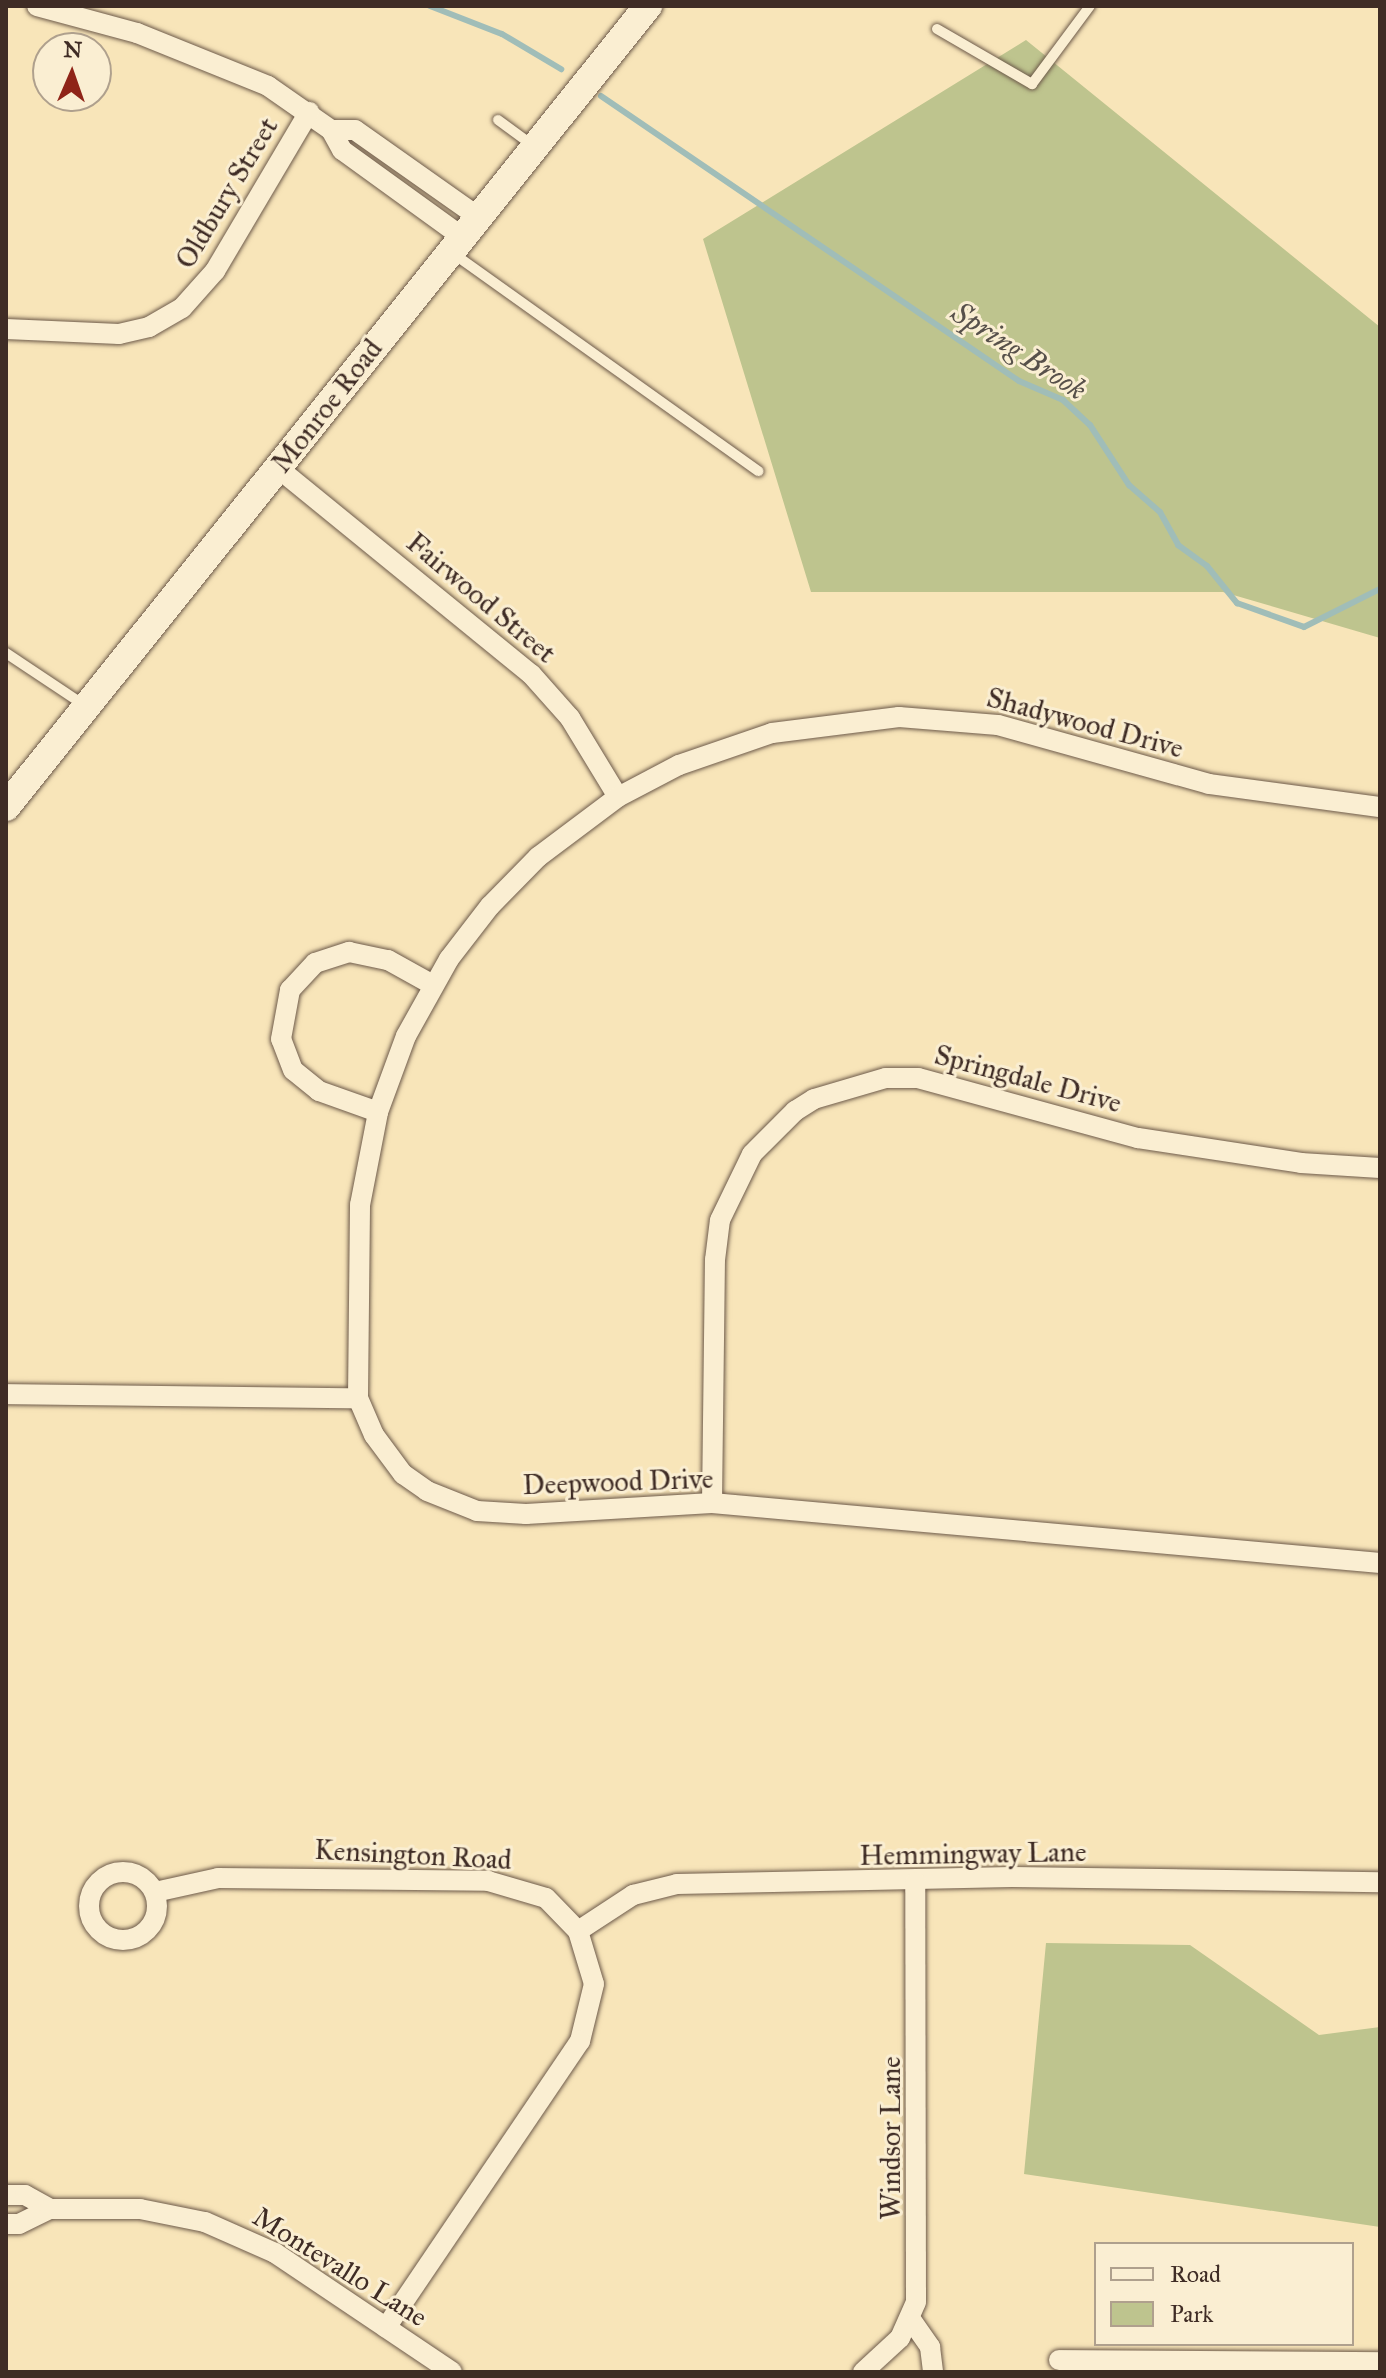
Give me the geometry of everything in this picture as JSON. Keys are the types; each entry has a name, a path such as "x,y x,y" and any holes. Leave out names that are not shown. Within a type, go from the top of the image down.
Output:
{"street":[{"path":"37,6 137,33 268,86 331,130 342,150 462,234"},
{"name":"Monroe Road","path":"6,807 462,234 648,6"},
{"name":"Oldbury Street","path":"6,329 119,334 149,327 182,308 215,271 309,112"},
{"name":"Fairwood Street","path":"278,468 531,674 570,718 618,797"},
{"name":"Shadywood Drive","path":"358,1398 358,1228 378,1112 406,1036 433,985 513,881 618,797 679,765 772,733 899,717 998,725 1209,784 1380,807"},
{"path":"378,1112 319,1091 293,1070 281,1039 290,990 315,963 349,952 388,960 433,985"},
{"name":"Springdale Drive","path":"712,1503 715,1260 720,1220 752,1154 776,1127 814,1099 870,1081 918,1078 1138,1138 1301,1163 1380,1168"},
{"path":"6,1394 358,1398"},
{"name":"Deepwood Drive","path":"358,1398 374,1435 403,1474 427,1491 477,1511 526,1514 712,1503 1380,1563"},
{"name":"Hemmingway Lane","path":"578,1931 633,1895 677,1884 915,1882 1012,1877 1380,1882"},
{"name":"Kensington Road","path":"155,1892 218,1878 488,1881 546,1898 578,1931 594,1984 580,2041 386,2327"},
{"name":"Windsor Lane","path":"863,2372 888,2353 912,2321 918,2284 915,1882"},
{"name":"Montevallo Lane","path":"6,2195 25,2195 50,2209"},
{"name":"Montevallo Lane","path":"6,2224 19,2224 50,2209 164,2212 220,2227 275,2253 452,2372"},
{"path":"912,2321 930,2347 933,2372"},
{"path":"1059,2360 1380,2362"}],"lane":[{"path":"937,29 1032,84 1090,6"},
{"path":"498,120 534,146"},
{"path":"462,234 758,471"},
{"path":"6,653 85,706"}],"green space":[{"path":"1026,40 1380,327 1380,638 1223,592 811,592 703,239"},
{"path":"1046,1943 1190,1945 1319,2035 1380,2027 1380,2227 1024,2174"}],"waterway":[{"name":"Spring Brook","path":"430,6 502,34 561,69"},
{"name":"Spring Brook","path":"601,96 1019,381 1063,400 1090,425 1129,485 1160,512 1178,545 1207,566 1237,603 1304,627 1380,589"}]}
